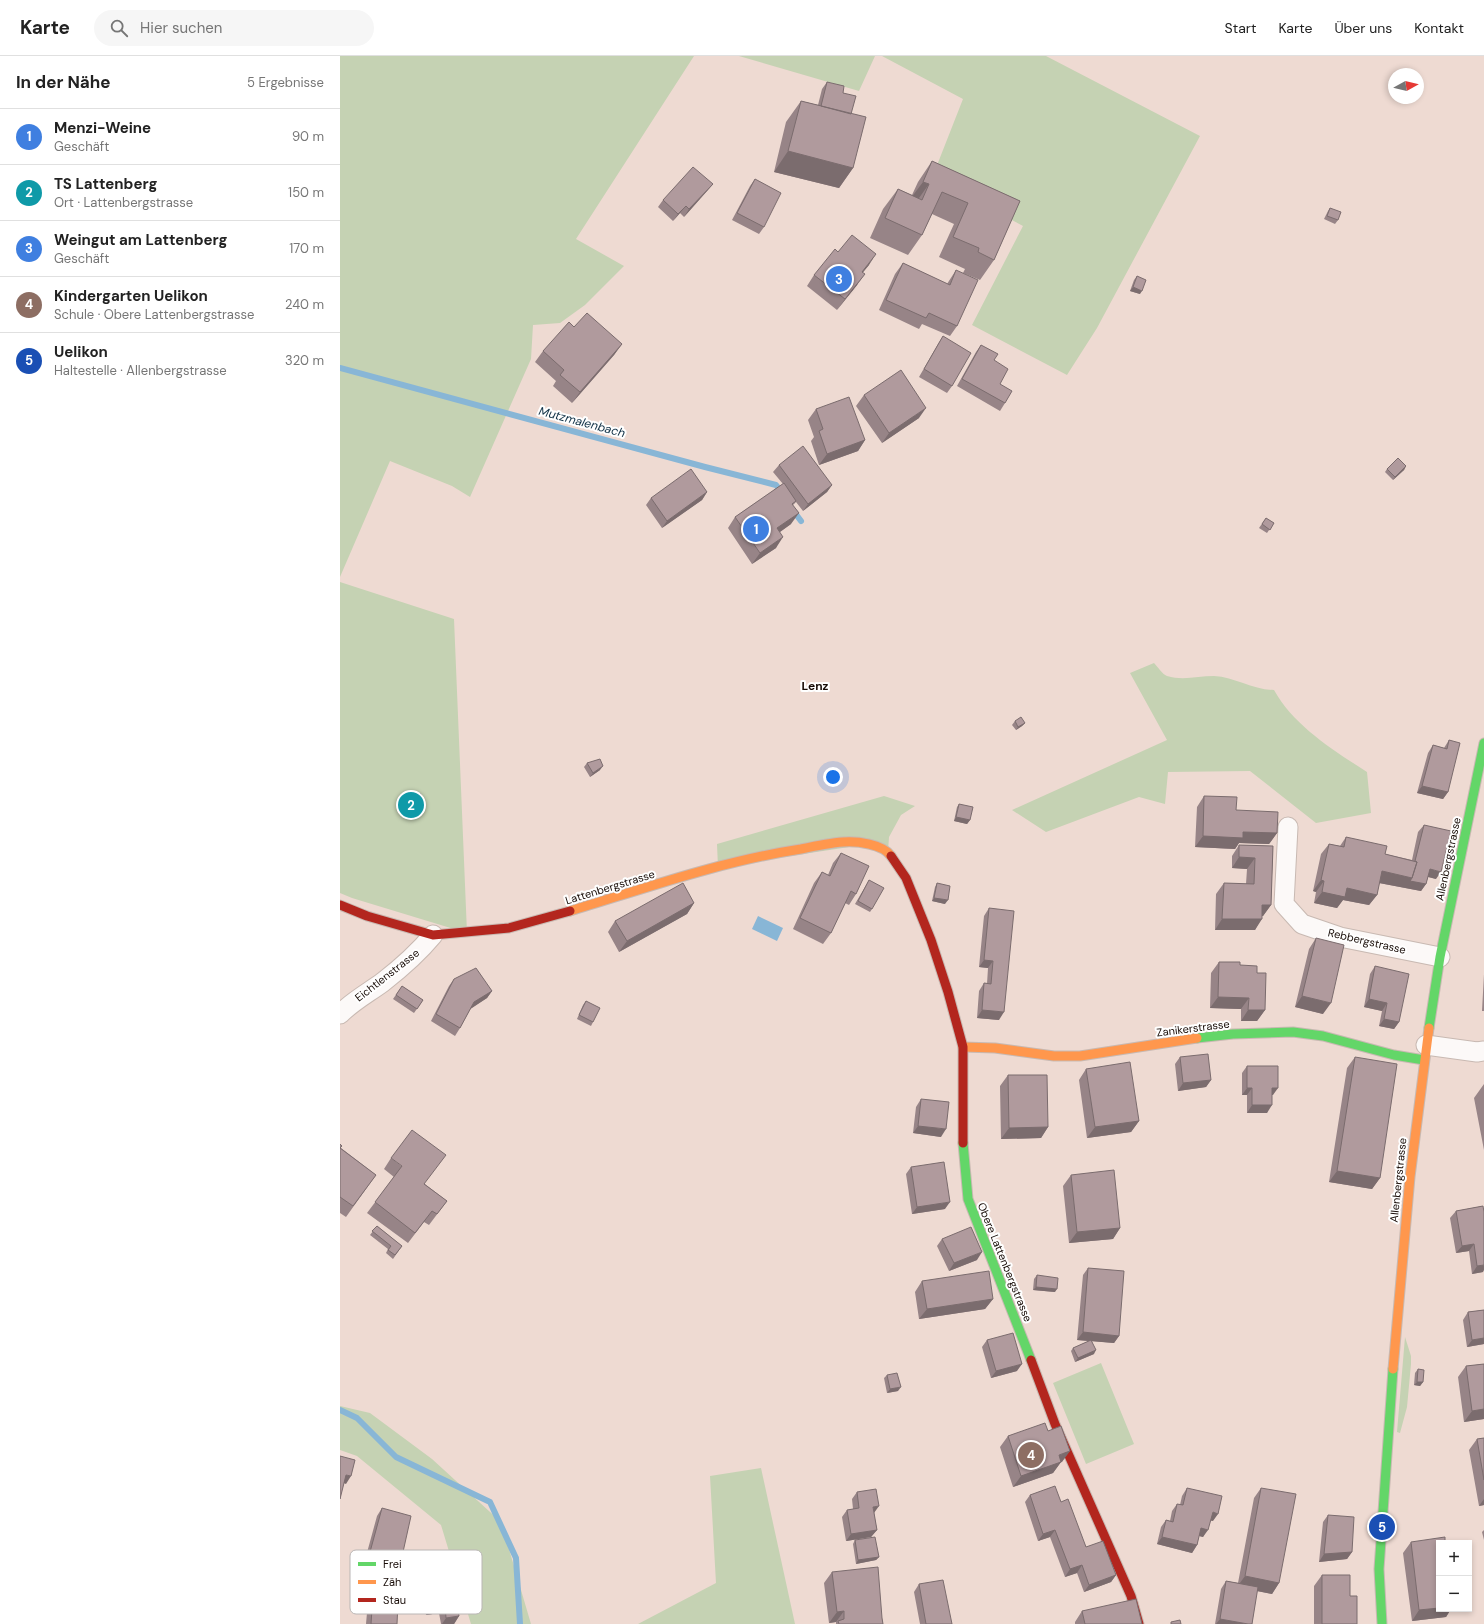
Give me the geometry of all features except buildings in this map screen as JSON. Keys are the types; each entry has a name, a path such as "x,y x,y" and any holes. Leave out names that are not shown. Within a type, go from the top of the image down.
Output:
{"street":[{"name":"Allenbergstrasse","path":"1382,1624 1379,1569 1393,1364 1410,1177 1425,1053 1440,957 1484,743"},
{"name":"Rebbergstrasse","path":"1288,827 1284,904 1302,924 1340,937 1440,957"},
{"name":"Lattenbergstrasse","path":"340,905 367,916 433,935 467,933 516,926 718,867 773,853 843,842 869,844 888,852"},
{"name":"Obere Lattenbergstrasse","path":"888,852 906,878 931,940 948,992 963,1047 963,1156 968,1199 1055,1424 1131,1596 1139,1624"},
{"name":"Eichtlenstrasse","path":"340,1014 348,1006 383,982 415,956 433,935"},
{"name":"Zanikerstrasse","path":"963,1047 995,1048 1054,1056 1080,1056 1233,1034 1293,1032 1323,1036 1394,1055 1425,1053"},
{"path":"1425,1053 1484,1051"}],"green space":[{"path":"340,56 694,56 576,239 624,266 585,305 560,323 533,325 531,359 470,497 452,486 390,461 340,577"},
{"path":"739,56 875,56 859,91"},
{"path":"882,56 1046,56 1200,136 1097,328 1067,375 972,325 1023,226 932,178 963,99"},
{"path":"340,582 454,619 467,933 340,893"},
{"path":"1154,663 1167,676 1185,678 1214,676 1222,677 1259,688 1274,690 1282,703 1303,726 1328,746 1367,772 1371,813 1316,823 1250,771 1168,772 1165,804 1139,797 1046,832 1012,810 1167,740 1130,673"},
{"path":"884,796 915,806 901,815 889,837 888,852 869,844 718,867 717,844"},
{"path":"1405,1337 1411,1356 1411,1364 1407,1407 1400,1433 1397,1432"},
{"path":"1101,1363 1134,1444 1086,1464 1053,1383"},
{"path":"340,1406 370,1413 432,1459 501,1522 531,1624 471,1624 468,1614 482,1614 482,1550 449,1550 441,1525 357,1456 340,1450"},
{"path":"761,1468 795,1624 638,1624 716,1583 710,1476"}],"water":[{"path":"758,916 783,928 777,941 752,929"}],"waterway":[{"name":"Mutzmalenbach","path":"340,368 776,485 782,493"},
{"name":"Mutzmalenbach","path":"792,509 801,521"},
{"path":"340,1410 357,1418 396,1457 490,1502 516,1558 520,1624"}],"traffic: fast":[{"path":"1429,1028 1440,957 1484,743"},
{"path":"1197,1038 1233,1034 1293,1032 1323,1036 1394,1055 1424,1060"},
{"path":"963,1143 968,1199 1031,1360"},
{"path":"1382,1624 1379,1569 1393,1369"}],"traffic: slow":[{"path":"570,911 713,868 772,854 822,845 843,842 869,844 882,849 891,856"},
{"path":"1393,1369 1410,1177 1429,1028"},
{"path":"963,1047 995,1048 1054,1056 1080,1056 1197,1038"}],"traffic: jam":[{"path":"891,856 906,878 931,940 948,992 963,1047 963,1143"},
{"path":"340,905 367,916 433,935 509,928 570,911"},
{"path":"1031,1360 1055,1424 1131,1596 1139,1624"}],"place":[{"name":"Weingut am Lattenberg","path":"839,279"},
{"name":"Menzi-Weine","path":"756,529"},
{"name":"TS Lattenberg","path":"411,805"},
{"name":"Kindergarten Uelikon","path":"1031,1455"},
{"name":"Uelikon","path":"1382,1527"}],"district":[{"name":"Lenz","path":"815,686"}]}
